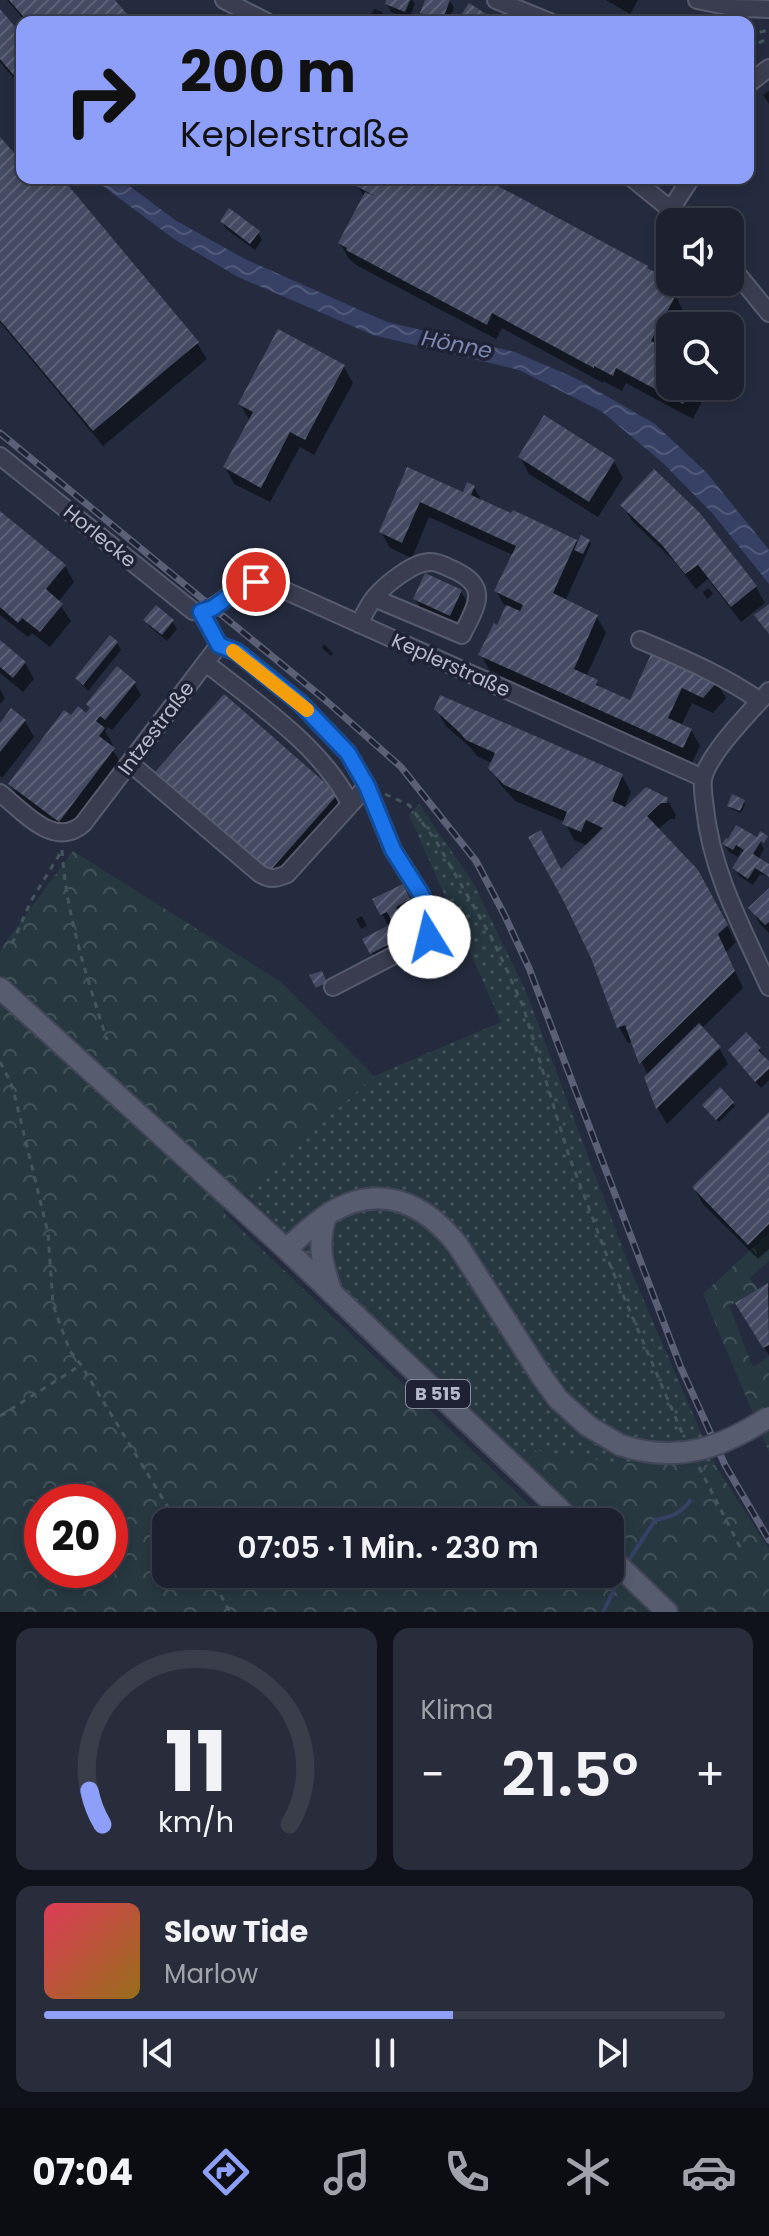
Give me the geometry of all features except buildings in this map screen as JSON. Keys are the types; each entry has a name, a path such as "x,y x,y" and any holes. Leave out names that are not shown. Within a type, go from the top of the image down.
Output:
{"main road":[{"name":"B 515","path":"0,988 286,1249 558,1508"},
{"path":"286,1249 326,1216 352,1202 381,1198 399,1201 430,1216 445,1230 470,1263 558,1399 588,1426 620,1445 657,1454 693,1451 726,1442 769,1417"},
{"path":"326,1216 321,1234 321,1251 332,1293"},
{"path":"624,1571 667,1612"}],"street":[{"path":"224,0 255,16"},
{"path":"496,0 535,16"},
{"path":"697,0 735,15 769,9"},
{"path":"640,184 670,208"},
{"path":"672,208 687,184"},
{"path":"744,282 769,313"},
{"name":"Horlecke","path":"0,456 193,611 201,612"},
{"path":"359,624 374,598 383,588 420,564 439,563 469,577 478,593 477,605 462,635 374,598"},
{"name":"Keplerstraße","path":"201,612 256,582 275,586 703,778"},
{"path":"201,612 219,645 237,652 300,703 348,753 367,786 393,850 421,894 433,924 429,937 333,987"},
{"path":"640,640 765,696 729,736 703,778 712,855 769,987"},
{"name":"Intzestraße","path":"67,839 83,824 219,645"},
{"path":"206,663 309,747 350,803"},
{"path":"130,763 268,879 287,874 367,786"},
{"path":"0,793 50,832 67,839"}],"path":[{"path":"367,786 409,805 444,853 493,940 523,1006 568,1153 611,1267 683,1435"},
{"path":"12,944 31,901 67,839"},
{"path":"67,839 63,873 78,949 107,1040"},
{"path":"0,1062 11,1083 48,1233 53,1305 70,1351 168,1508"},
{"path":"0,1416 81,1365"},
{"path":"697,1464 741,1549"},
{"path":"217,1588 230,1612"}],"green space":[{"path":"419,804 474,884 527,994 631,1271 715,1465 611,1462 510,1447 244,1193 374,1076 501,1022 409,815"},
{"path":"73,851 281,982 374,1076 223,1212 532,1508 152,1508 152,1588 624,1588 624,1508 550,1508 491,1444 611,1462 715,1465 769,1549 769,1612 0,1612 0,950"},
{"path":"769,1233 769,1261 750,1278 758,1289 729,1306 753,1367 769,1356 769,1452 703,1294"}],"water":[{"name":"Hönne","path":"100,184 127,184 175,220 245,259 387,322 515,352 577,379 655,424 707,473 769,550 769,584 713,514 663,463 601,411 519,370 373,335 238,277 174,239"}],"waterway":[{"path":"627,1563 655,1520 675,1514 690,1501"},
{"path":"603,1612 615,1588"}],"railway":[{"path":"0,433 323,698 401,767 476,861 529,968 681,1368 725,1465 769,1540"}],"slow traffic":[{"path":"233,651 307,710"}],"route":[{"path":"256,582 201,612 219,645 237,652 300,703 348,753 367,786 393,850 421,894 433,924 429,937"}]}
